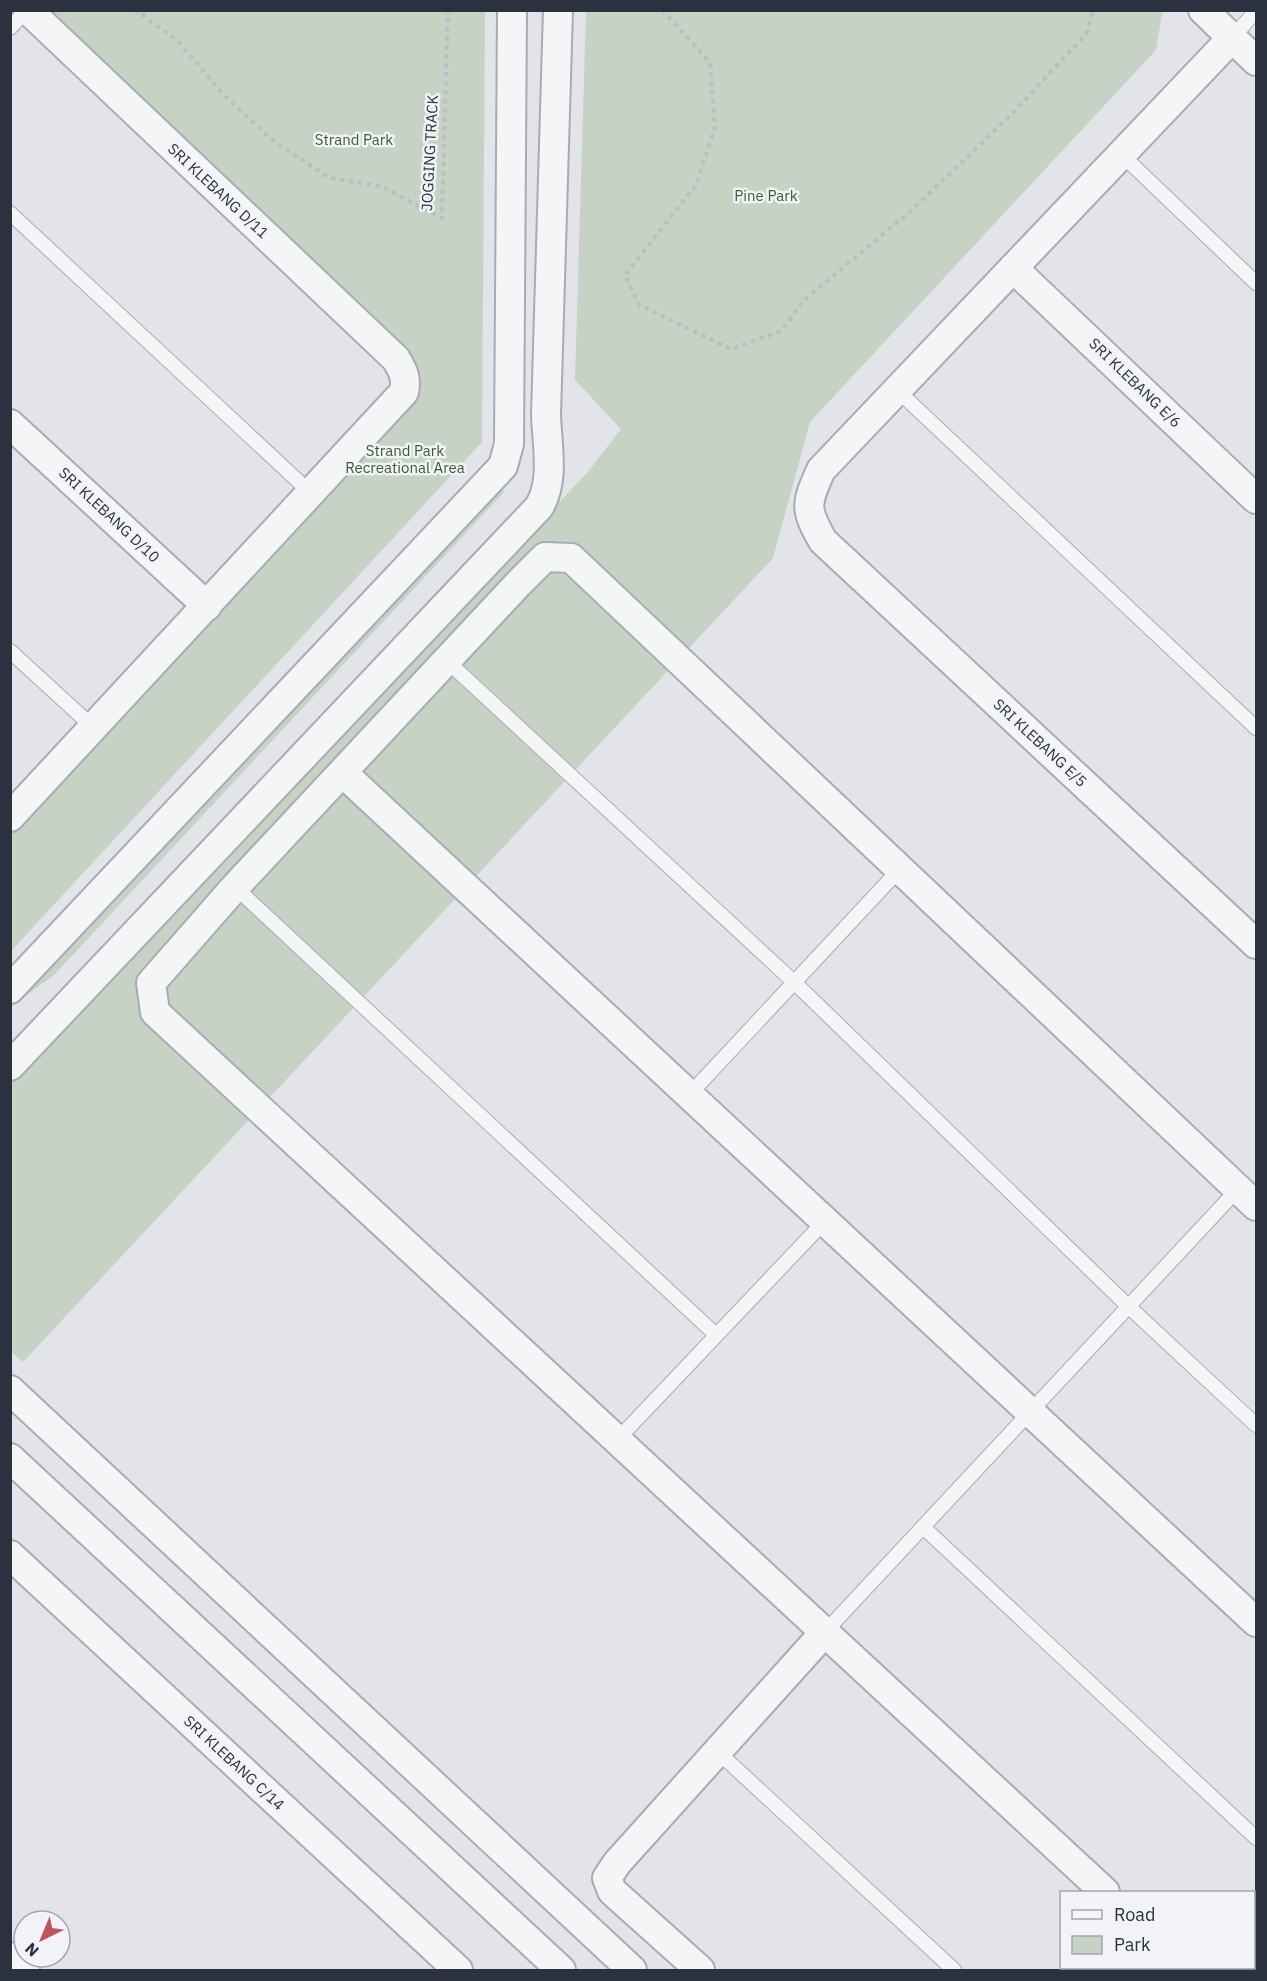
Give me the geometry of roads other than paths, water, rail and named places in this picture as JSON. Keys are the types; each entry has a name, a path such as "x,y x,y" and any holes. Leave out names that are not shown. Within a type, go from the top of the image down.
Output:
{"street":[{"name":"SRI KLEBANG D/11","path":"27,10 396,359 405,375 404,392 312,494"},
{"path":"10,989 503,466 509,444 512,10"},
{"path":"10,1065 522,524 545,496 548,481 546,415 558,10"},
{"path":"1203,10 1257,61"},
{"name":"SRI KLEBANG E/5","path":"1232,38 821,470 809,497 809,517 823,541 1257,944"},
{"name":"SRI KLEBANG E/6","path":"1013,268 1257,499"},
{"name":"SRI KLEBANG D/10","path":"10,424 207,606"},
{"path":"10,818 312,494"},
{"path":"1103,1891 155,1012 151,983 235,887 545,557 571,558 1247,1197"},
{"path":"343,773 688,1096 1257,1622"},
{"path":"10,1390 632,1971"},
{"path":"10,1458 561,1971"},
{"name":"SRI KLEBANG C/14","path":"10,1555 458,1971"},
{"path":"700,1971 612,1890 607,1878 617,1863 824,1633"},
{"path":"10,1957 25,1971"}],"lane":[{"path":"10,28 27,10"},
{"path":"1232,38 1257,11"},
{"path":"1121,154 1257,282"},
{"path":"10,213 312,494"},
{"path":"897,390 1257,728"},
{"path":"10,651 94,728"},
{"path":"447,661 795,983 1130,1307 1257,1425"},
{"path":"688,1096 900,869"},
{"path":"235,887 715,1334"},
{"path":"824,1633 1130,1307 1247,1197"},
{"path":"617,1440 715,1334 824,1222"},
{"path":"923,1527 1257,1838"},
{"path":"718,1752 954,1971"}],"park label":[{"name":"Strand Park","path":"354,140"},
{"name":"Pine Park","path":"766,196"},
{"name":"Strand Park Recreational Area","path":"405,460"}]}
